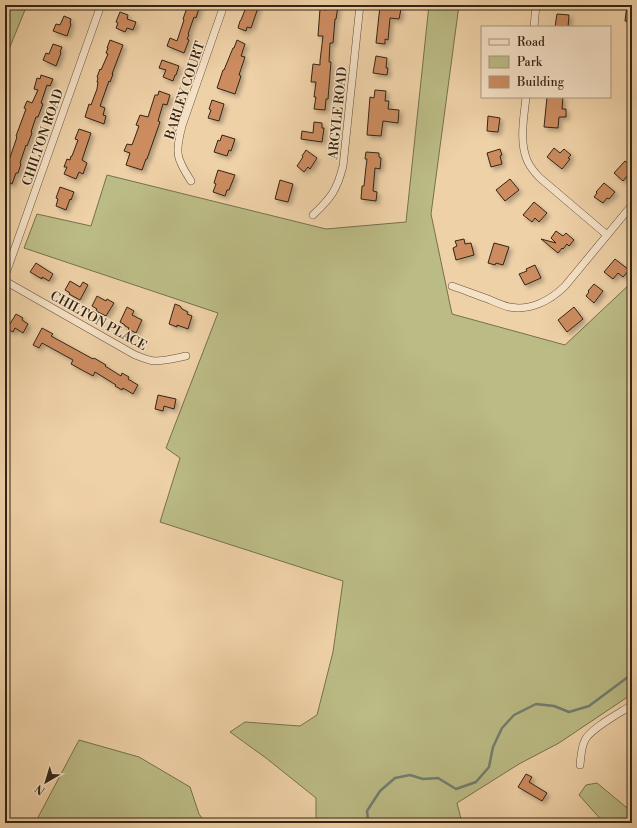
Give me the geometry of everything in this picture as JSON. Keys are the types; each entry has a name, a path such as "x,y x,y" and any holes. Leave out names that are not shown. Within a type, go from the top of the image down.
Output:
{"street":[{"name":"CHILTON ROAD","path":"5,276 101,5"},
{"name":"BARLEY COURT","path":"191,181 181,166 178,158 178,141 224,5"},
{"name":"ARGYLE ROAD","path":"313,215 334,192 343,166 360,5"},
{"path":"534,26 536,5"},
{"path":"526,98 523,146 527,160 540,178 607,234"},
{"path":"452,286 507,306 517,308 538,305 560,291 632,205"},
{"name":"CHILTON PLACE","path":"5,281 135,355 154,361 186,356"},
{"path":"580,765 582,748 588,735 602,724 632,705"}],"green space":[{"path":"5,5 27,5 5,59"},
{"path":"429,5 459,5 431,214 452,314 565,345 632,282 632,694 559,743 519,764 457,803 462,823 316,823 316,798 266,758 230,732 245,722 300,726 317,715 333,652 343,581 160,522 180,458 166,448 218,313 24,248 37,214 91,226 107,175 326,229 406,222"},
{"path":"79,740 139,757 190,787 199,814 206,823 35,823"},
{"path":"597,783 632,812 632,823 604,823 579,795 586,785"}],"building":[{"path":"188,5 200,5 196,18 194,17 188,34 187,39 189,40 184,53 167,46 170,38 177,41"},
{"path":"247,5 259,5 251,28 247,27 246,31 238,28"},
{"path":"326,5 338,6 335,19 333,43 330,43 329,62 331,62 328,99 326,99 325,110 314,109 316,82 311,82 313,64 320,65 323,36 318,36 320,9 326,10"},
{"path":"394,5 393,8 401,9 399,19 390,18 388,40 385,39 385,44 376,43 380,6"},
{"path":"627,5 632,5 632,22 625,21"},
{"path":"120,12 128,15 127,19 136,22 133,30 127,28 125,32 116,28 118,23 116,22"},
{"path":"557,14 569,15 568,26 555,26"},
{"path":"64,16 71,19 67,36 53,31 56,24 60,25"},
{"path":"110,40 123,45 100,106 105,108 103,115 106,116 104,124 85,117 89,104 91,105 97,89 97,77 108,54 106,53"},
{"path":"237,40 245,44 241,56 245,57 235,94 217,88 223,70"},
{"path":"53,44 62,47 56,66 43,60 46,53 49,54"},
{"path":"376,56 387,58 387,75 373,73"},
{"path":"162,60 179,66 173,81 163,77 166,70 159,68"},
{"path":"41,75 53,79 50,86 47,85 41,103 43,104 38,117 36,117 18,173 16,173 12,184 5,181 5,172 26,109 24,108 27,101 32,103 38,90 34,89 37,78 40,79"},
{"path":"375,90 386,91 385,101 389,101 388,109 399,110 398,123 383,121 381,136 367,135 370,97 374,98"},
{"path":"159,91 170,95 167,105 163,104 158,121 160,122 147,159 142,170 126,165 130,153 124,151 127,144 132,145 139,126 136,125 140,115 148,117 155,95 158,95"},
{"path":"547,98 563,98 562,109 566,109 566,117 559,117 558,128 544,127"},
{"path":"212,100 224,104 219,121 208,118"},
{"path":"488,116 500,118 498,132 487,131"},
{"path":"314,122 322,123 322,128 324,128 322,142 301,139 302,131 313,133"},
{"path":"79,129 91,133 82,160 87,163 83,174 79,172 76,179 64,174 67,167 64,167 67,159 70,160 72,156 78,140 75,139"},
{"path":"222,135 235,139 231,151 229,150 227,156 214,152 218,140 220,141"},
{"path":"554,148 560,153 564,149 571,155 568,158 570,159 562,169 547,157"},
{"path":"500,149 502,164 491,167 487,153"},
{"path":"306,150 317,158 310,169 308,167 304,172 297,166"},
{"path":"366,152 379,153 379,157 381,158 380,169 375,168 373,191 377,192 376,201 361,199 367,159 365,159"},
{"path":"625,161 632,167 632,170 623,181 614,173"},
{"path":"218,170 235,175 225,196 213,192"},
{"path":"510,179 519,190 505,201 496,190"},
{"path":"280,180 293,184 288,202 275,199"},
{"path":"604,183 615,192 603,203 594,197 597,193 596,192"},
{"path":"60,187 74,192 66,210 56,206 58,199 56,198"},
{"path":"534,202 547,213 539,222 535,218 532,222 523,215"},
{"path":"556,231 563,236 566,233 574,240 569,246 567,244 558,253 541,239 556,243 551,238"},
{"path":"464,239 465,244 471,243 474,255 456,260 453,248 457,246 455,241"},
{"path":"494,243 509,247 503,265 488,263"},
{"path":"615,259 629,270 623,277 618,273 613,279 604,272"},
{"path":"36,263 53,274 49,281 30,272"},
{"path":"535,265 541,278 525,285 519,274 527,271 526,269"},
{"path":"70,281 80,287 83,282 88,285 80,300 65,290"},
{"path":"594,284 603,291 594,303 586,296"},
{"path":"97,296 114,303 106,316 96,311 97,309 92,306"},
{"path":"175,304 188,312 187,314 192,316 188,329 169,324"},
{"path":"127,307 134,311 132,315 142,320 136,333 128,329 129,328 120,322"},
{"path":"574,307 583,319 567,332 558,320"},
{"path":"16,314 23,318 22,320 28,324 23,333 15,328 13,332 7,329"},
{"path":"42,328 53,334 51,336 93,359 94,358 121,376 122,373 129,377 128,379 138,385 133,394 123,388 122,390 115,386 116,385 95,372 93,376 71,364 73,360 42,343 39,348 33,345"},
{"path":"158,395 176,399 174,409 164,406 163,411 155,409"},
{"path":"526,774 532,777 529,782 547,793 542,801 518,787"}],"waterway":[{"path":"368,823 367,811 380,791 395,778 410,775 423,779 438,778 456,789 476,782 489,767 493,747 502,728 514,715 536,704 554,706 569,712 589,706 632,674"}]}
